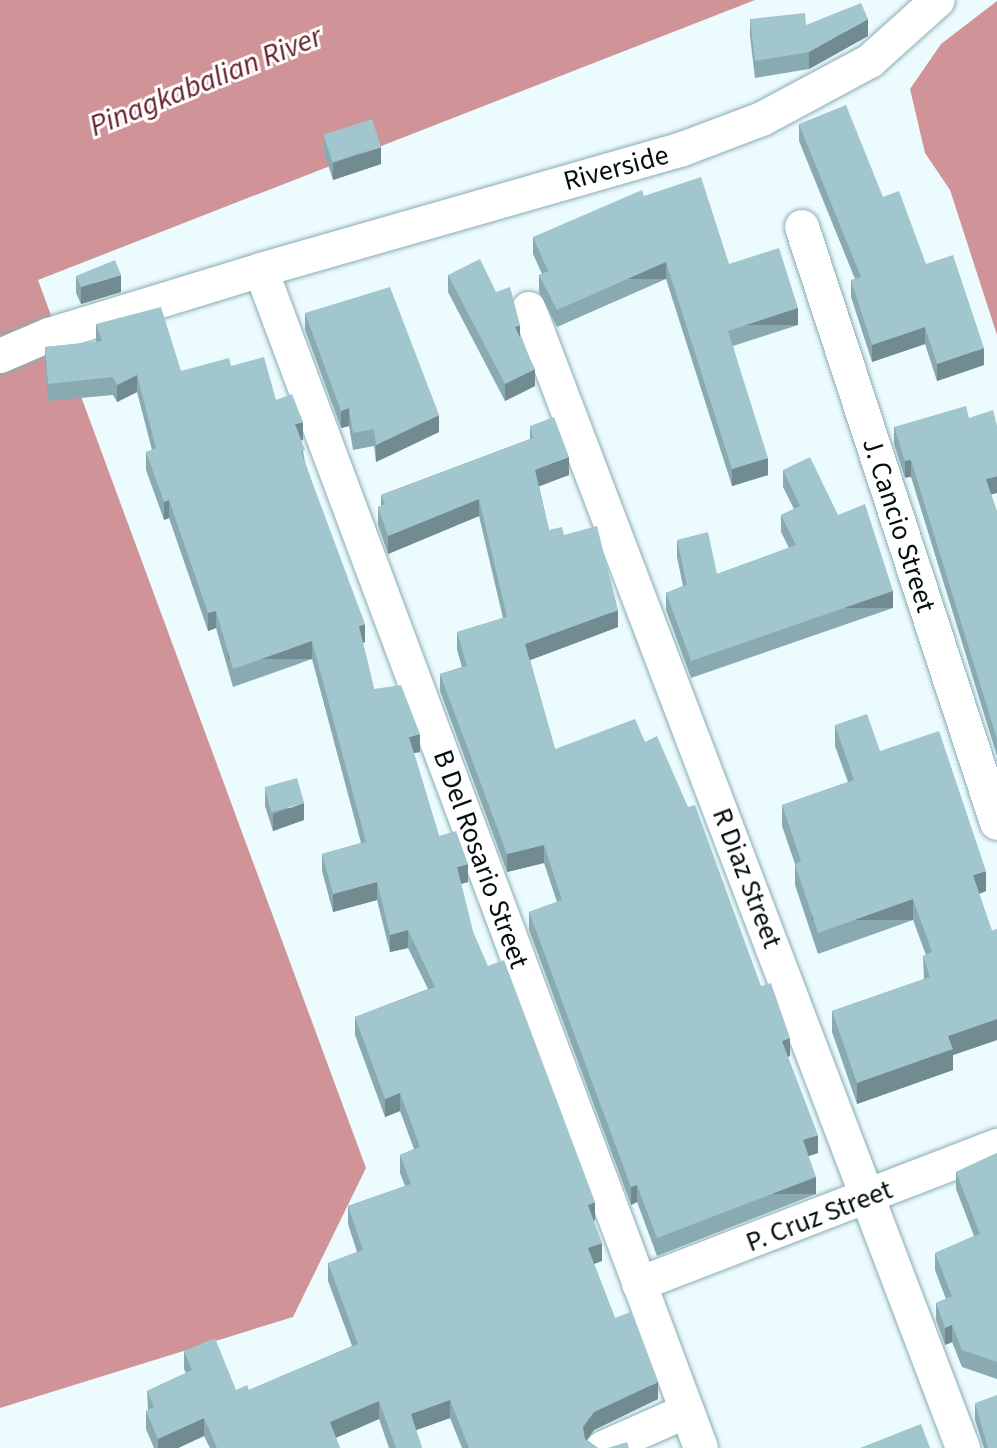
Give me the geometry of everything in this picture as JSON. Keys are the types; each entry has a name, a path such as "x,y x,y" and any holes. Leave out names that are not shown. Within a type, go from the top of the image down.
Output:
{"street":[{"name":"Riverside","path":"0,356 49,335 261,270 680,150 762,119 870,61 938,0"},
{"name":"J. Cancio Street","path":"802,227 997,823"},
{"name":"B Del Rosario Street","path":"261,270 701,1448"},
{"name":"R Diaz Street","path":"529,309 963,1448"},
{"name":"P. Cruz Street","path":"639,1284 870,1198 997,1146"},
{"path":"603,1448 687,1411"}],"water":[{"name":"Pinagkabalian River","path":"0,0 755,0 38,280 366,1168 293,1317 0,1408"},
{"path":"997,1 997,335 950,190 925,153 910,89 941,44"}],"building":[{"path":"861,3 868,19 809,52 755,61 750,19 805,13 806,25"},
{"path":"846,105 883,197 899,191 926,264 953,255 984,348 937,364 925,327 872,345 851,280 861,277 799,124"},
{"path":"372,119 381,147 332,162 323,135"},
{"path":"701,177 729,264 779,248 798,308 728,331 768,458 732,469 666,262 557,310 539,275 548,271 533,237 642,190 644,196"},
{"path":"480,259 496,292 510,287 520,325 515,327 535,369 505,384 448,275"},
{"path":"115,260 121,275 81,287 76,276"},
{"path":"390,287 439,415 376,445 374,429 353,433 349,408 341,411 305,313"},
{"path":"161,307 181,371 229,358 231,366 264,357 276,400 292,394 303,422 295,424 305,450 301,452 365,624 359,626 374,689 401,685 420,734 409,737 439,836 456,831 468,864 457,867 473,932 488,966 504,960 595,1202 588,1205 602,1243 588,1248 615,1318 631,1312 658,1382 594,1412 583,1427 585,1439 598,1448 469,1448 450,1400 411,1414 422,1448 396,1448 379,1401 330,1422 340,1448 217,1448 204,1418 158,1439 146,1411 154,1407 147,1391 192,1370 184,1351 215,1338 236,1390 247,1385 249,1390 358,1344 328,1263 363,1250 348,1206 411,1184 400,1155 420,1147 400,1093 385,1099 355,1017 435,987 408,930 390,935 377,882 333,894 322,854 366,842 312,641 233,669 216,611 208,613 169,500 164,502 146,452 156,448 137,375 117,385 113,377 48,384 45,347 102,341 96,324"},
{"path":"966,406 969,418 993,410 997,426 997,476 986,479 997,512 997,739 911,460 905,461 894,427"},
{"path":"554,417 569,457 535,470 549,530 562,527 564,535 597,526 618,610 525,644 555,749 635,719 645,742 657,736 688,807 695,805 761,986 771,983 790,1038 782,1041 818,1135 803,1140 816,1177 657,1238 637,1185 631,1187 529,912 562,900 544,845 507,854 440,674 467,666 457,632 507,617 479,499 388,536 378,507 385,504 381,495 533,438 530,426"},
{"path":"810,457 838,515 865,504 893,591 691,661 666,593 687,585 677,540 708,532 717,574 796,545 781,515 800,506 783,470"},
{"path":"867,714 880,751 939,731 986,871 973,875 992,931 997,929 997,1019 948,1036 953,1049 857,1083 832,1011 930,977 923,956 932,952 913,899 818,933 795,864 801,861 782,805 854,780 835,725"},
{"path":"297,778 304,803 271,812 264,787"},
{"path":"997,1153 997,1362 962,1350 952,1325 945,1328 936,1303 952,1296 935,1253 980,1234 956,1172"},
{"path":"997,1395 997,1448 988,1448 975,1403"},
{"path":"921,1424 930,1448 860,1448"},
{"path":"627,1442 629,1448 608,1448"}]}
